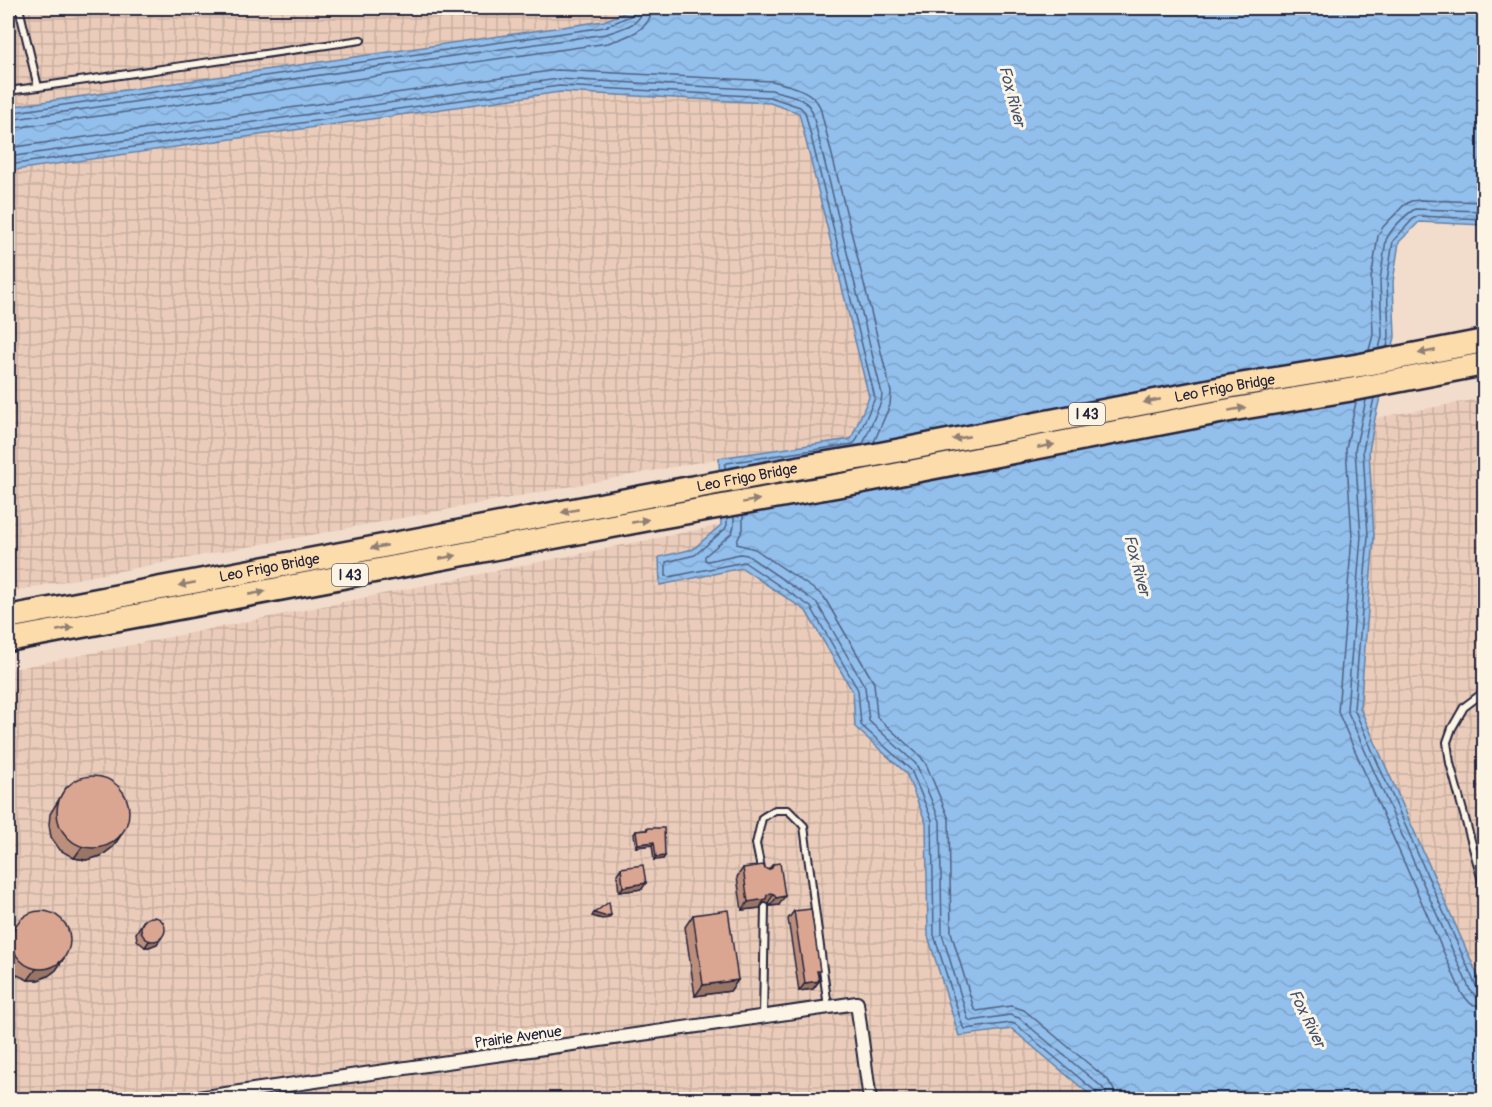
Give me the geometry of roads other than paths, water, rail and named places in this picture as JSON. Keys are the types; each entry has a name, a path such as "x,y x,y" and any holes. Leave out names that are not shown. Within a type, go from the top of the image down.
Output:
{"highway":[{"name":"Leo Frigo Bridge","path":"8,617 1233,386 1485,341"},
{"name":"I 43","path":"8,640 1485,364"}],"street":[{"name":"Prairie Avenue","path":"184,1100 857,1004 870,1100"}],"lane":[{"path":"19,8 38,87"},
{"path":"8,91 360,40"},
{"path":"1485,692 1464,707 1447,742 1450,763 1485,885"},
{"path":"762,873 756,844 762,818 775,810 788,810 804,826 828,1007"},
{"path":"763,1017 765,907"}],"water":[{"name":"Fox River","path":"636,8 1484,8 1484,225 1419,222 1399,242 1393,282 1395,337 1369,451 1374,537 1360,708 1484,990 1484,1099 1095,1099 1012,1029 959,1036 928,936 926,823 906,773 855,727 853,692 806,611 742,568 660,585 659,557 693,549 721,525 719,458 851,439 869,397 799,113 770,103 560,92 8,171 8,107 604,21"}]}
